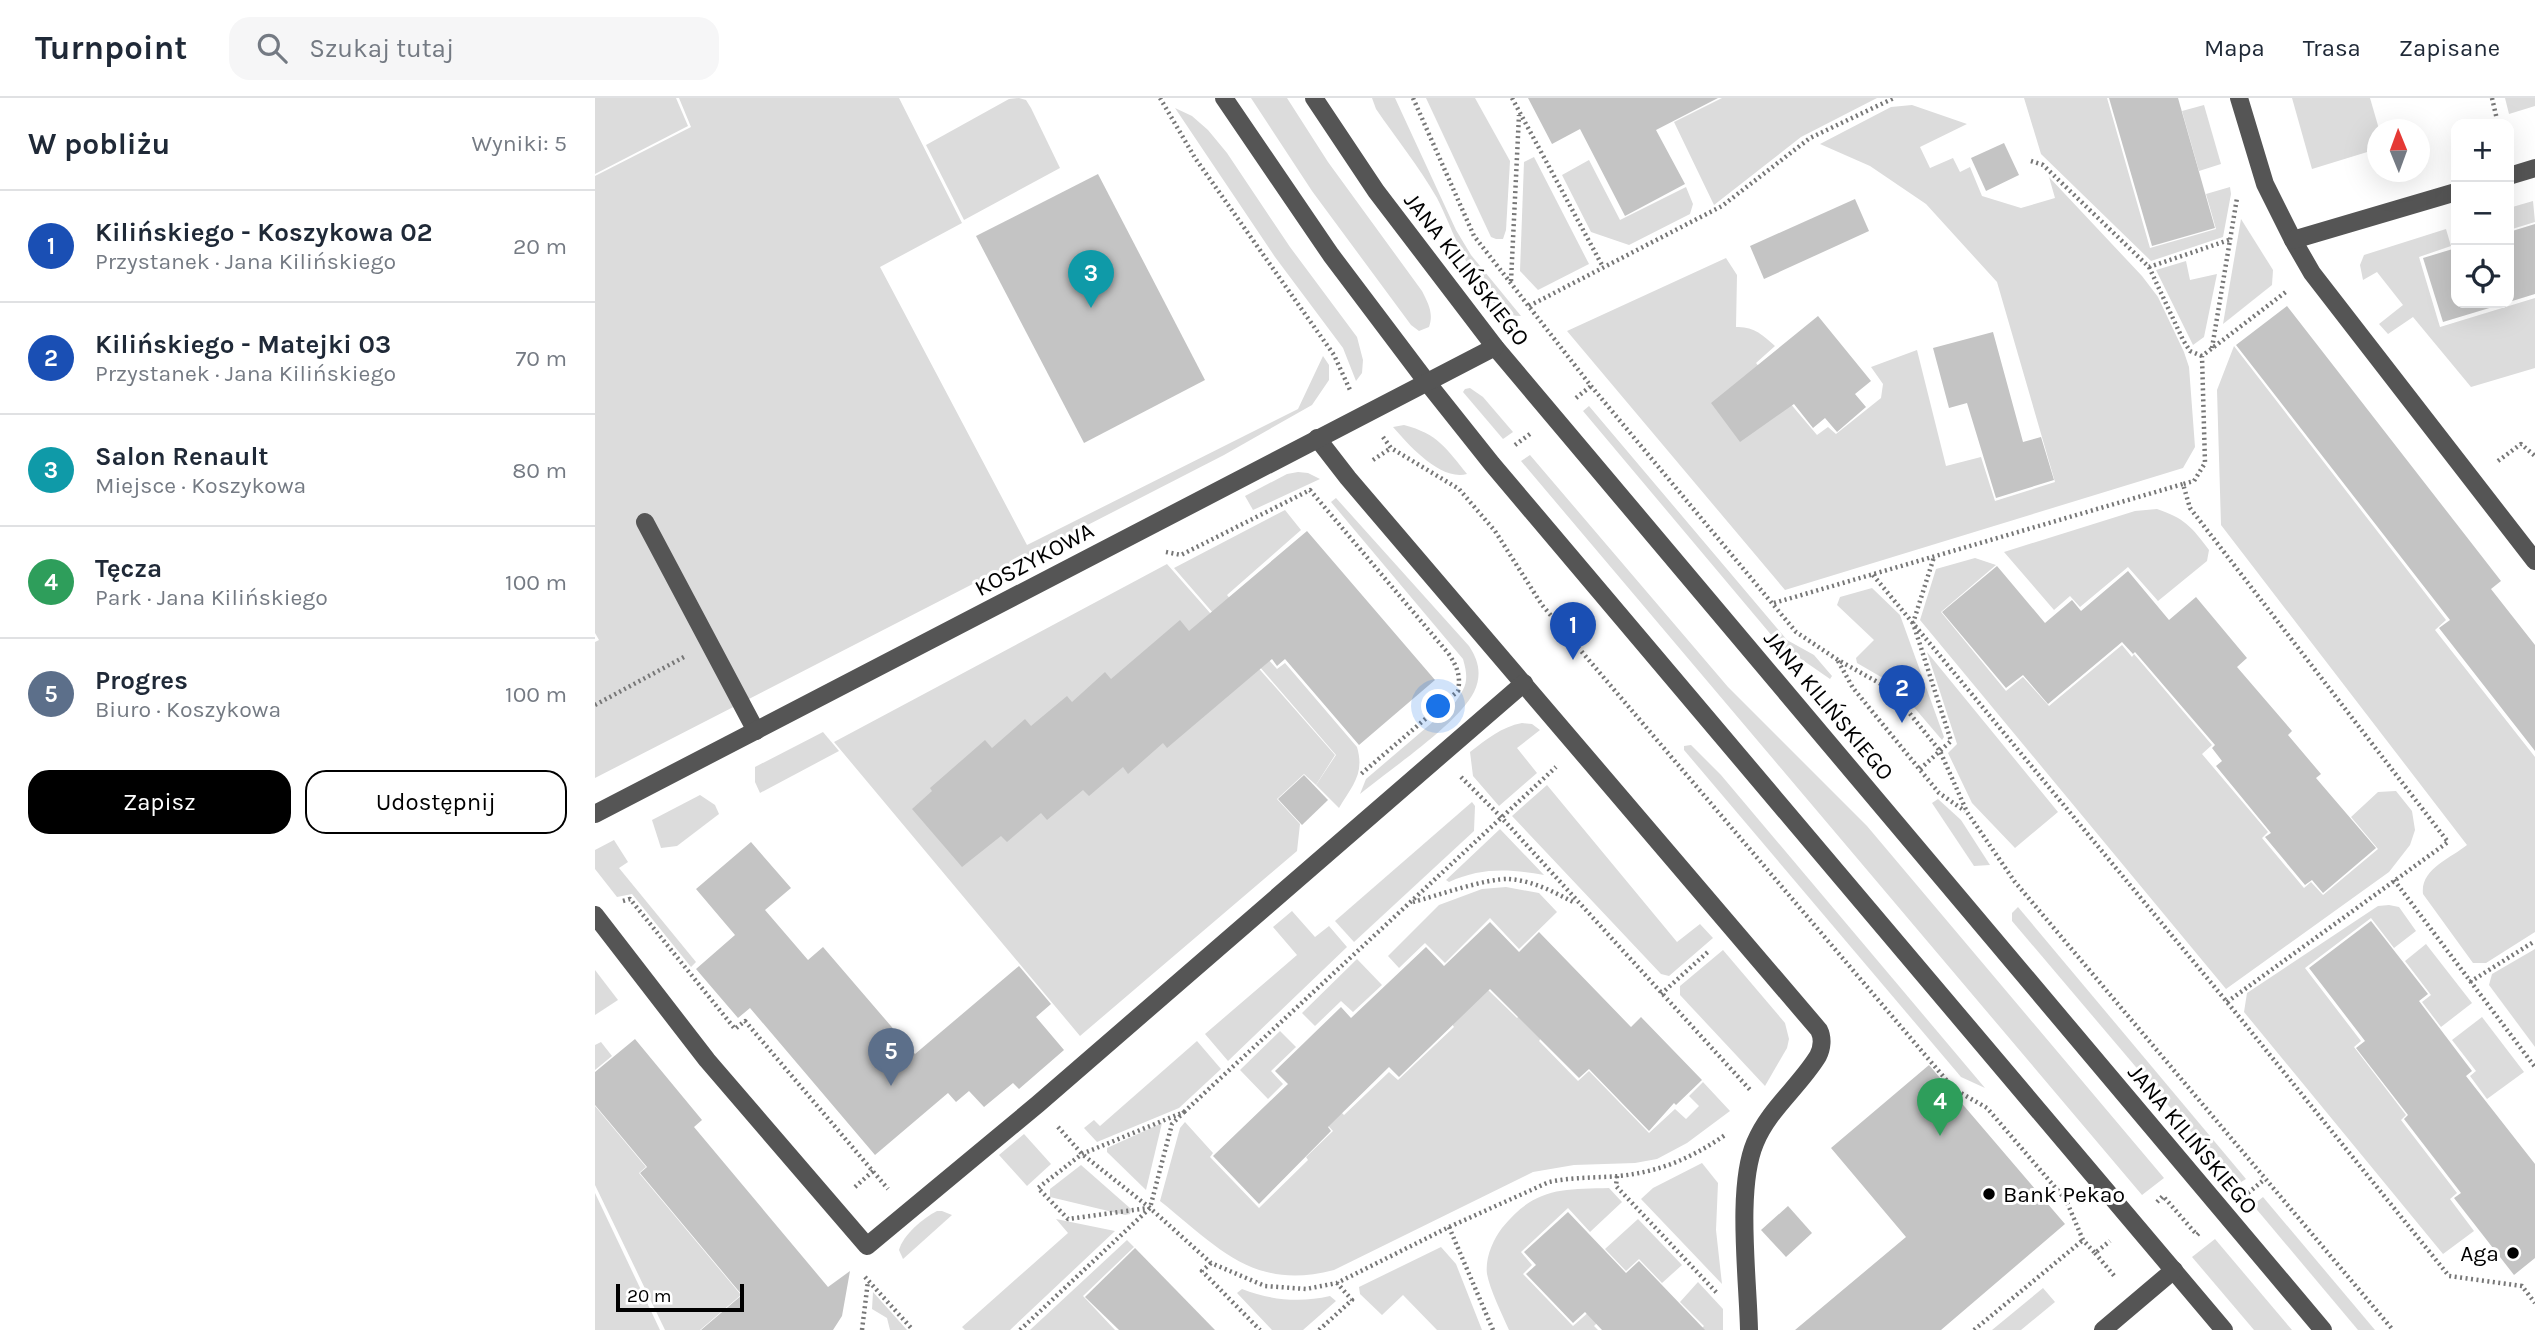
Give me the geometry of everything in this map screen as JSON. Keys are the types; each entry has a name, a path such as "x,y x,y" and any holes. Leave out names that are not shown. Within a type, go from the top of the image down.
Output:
{"street":[{"path":"1224,98 1331,255 1426,382 1492,464 2224,1330"},
{"name":"JANA KILIŃSKIEGO","path":"1314,98 1375,191 1495,347 2323,1330"},
{"path":"2239,98 2265,184 2312,273 2535,561"},
{"path":"2514,174 2535,168"},
{"path":"2293,240 2451,193"},
{"name":"KOSZYKOWA","path":"595,814 1495,347"},
{"path":"1317,438 1348,478 1822,1036 1819,1055 1772,1113 1755,1143 1747,1171 1745,1202 1749,1330"},
{"path":"645,522 756,731"},
{"path":"595,915 707,1060 867,1246 1038,1104 1524,683"},
{"path":"2103,1330 2174,1270"}],"path":[{"path":"1160,98 1195,158 1334,355 1350,391 1391,448 1459,489 1591,386"},
{"path":"1413,98 1474,236 1591,386 1796,632 1838,660 1890,689 1940,751 1967,812 2015,882 2393,1330"},
{"path":"1512,98 1603,267"},
{"path":"1529,306 1722,206 1810,138 1894,98"},
{"path":"2492,98 2497,119"},
{"path":"1511,282 1519,112"},
{"path":"2031,162 2043,165 2149,267 2183,340 2190,351 2202,356"},
{"path":"2211,349 2238,191"},
{"path":"2149,267 2229,240"},
{"path":"2202,356 2312,273"},
{"path":"1774,603 2194,481 2205,463 2202,356"},
{"path":"2472,481 2521,444 2535,456"},
{"path":"2183,484 2190,508 2448,842 2227,1002"},
{"path":"1163,552 1181,555 1310,490 1448,653 1457,666 1460,680 1458,691 1361,774"},
{"path":"1920,769 1951,741 1913,623 1934,557"},
{"path":"1873,575 2227,1002 2449,1276 2522,1286 2535,1303"},
{"path":"595,705 709,644"},
{"path":"1838,660 1853,688 1939,793 1967,812"},
{"path":"1020,1330 1150,1208 1172,1124 1578,748"},
{"path":"1441,756 1501,817 1772,1113"},
{"path":"1413,902 1507,879 1545,887 1580,905"},
{"path":"2394,880 2535,1067"},
{"path":"613,904 630,899 735,1029 745,1021 908,1212"},
{"path":"1661,994 1733,929"},
{"path":"2470,982 2535,942"},
{"path":"1038,1104 1082,1154 1150,1208 1211,1263 1265,1286 1306,1289 1337,1283 1449,1227 1549,1182 1565,1178 1617,1176 1657,1170 1706,1148 1730,1132"},
{"path":"1150,1208 1068,1219 1038,1188 1082,1154 1184,1112"},
{"path":"1617,1176 1616,1186 1719,1295"},
{"path":"1449,1227 1493,1330"},
{"path":"1975,1330 2083,1240"},
{"path":"1211,1263 1202,1271 1261,1330"},
{"path":"862,1330 868,1280"},
{"path":"1319,1330 1352,1300 1337,1283"}],"shaded area":[{"path":"595,98 676,98 688,126 595,174"},
{"path":"679,98 899,98 962,223 880,267 1027,545 1298,409 1323,356 1329,365 1329,380 1312,405 1224,455 595,778 595,642 599,640 595,633 595,176 691,127"},
{"path":"1251,98 1287,98 1328,162 1422,291 1431,313 1429,327 1419,331 1411,325 1312,191"},
{"path":"1372,98 1395,98 1456,230 1471,255 1521,316 1507,312 1493,302 1481,287 1437,198 1376,109"},
{"path":"1426,98 1475,98 1510,161 1506,230 1503,239 1491,237"},
{"path":"1722,98 1877,98 1801,137 1714,205 1674,122"},
{"path":"2024,98 2107,98 2150,248 2216,229 2206,194 2230,187 2223,237 2151,261 2041,154"},
{"path":"2292,98 2370,98 2376,119 2367,119 2367,152 2312,169"},
{"path":"2505,98 2535,98 2535,106 2509,114"},
{"path":"1009,99 1026,100 1031,108 1060,168 964,220 926,145"},
{"path":"1912,105 1967,124 1920,147 1930,168 1953,158 1960,172 1970,167 1982,196 2021,208 2055,198 2049,177 2142,276 2158,297 2189,367 2195,447 2183,468 1785,590 1567,331 1726,258 1737,275 1736,327 1753,330 1775,346 1756,363 1817,435 1828,427 1836,434 1881,398 1883,384 1871,367 1917,350 1946,466 1981,457 1995,501 2055,482 1997,282 1926,204 1870,166 1820,144 1891,107"},
{"path":"2204,105 2221,164 2199,171 2182,111"},
{"path":"1175,108 1192,116 1227,153 1290,247 1357,337 1363,360 1362,373 1356,381 1343,348 1275,257"},
{"path":"1534,157 1589,264 1538,290 1520,271 1524,162"},
{"path":"1589,160 1620,220 1686,187 1693,204 1690,214 1629,245 1591,232 1562,175"},
{"path":"2533,201 2535,222 2514,228 2514,207"},
{"path":"2241,219 2273,270 2272,285 2223,324"},
{"path":"2446,229 2451,246 2419,257 2440,327 2502,308 2514,308 2514,304 2535,298 2535,368 2471,387 2413,317 2388,334 2379,324 2403,305 2377,272 2363,280 2360,265 2364,255"},
{"path":"2186,261 2190,280 2217,274 2204,337 2193,345 2156,270"},
{"path":"2234,346 2446,620 2435,630 2535,757 2535,932 2486,963 2473,963 2423,894 2423,885 2431,871 2467,845 2221,525 2217,390"},
{"path":"1470,388 1483,397 1513,432 1503,439 1463,392"},
{"path":"1589,406 1787,640 1814,655 1832,676 1830,679 1778,643 1583,411"},
{"path":"1404,425 1433,438 1447,449 1467,474 1446,472 1426,460 1393,427"},
{"path":"1530,455 1728,687 1867,826 2164,1178 2142,1195 1521,461"},
{"path":"1298,472 1320,479 1253,510 1245,496 1287,474"},
{"path":"1336,498 1469,646 1478,668 1474,692 1454,718 1360,794 1366,779 1454,704 1464,687 1466,672 1463,659 1331,502"},
{"path":"2157,509 2187,524 2209,550 2207,561 2158,601 2128,567 2080,607 2070,596 2054,610 2004,552 2135,511"},
{"path":"1285,510 1301,530 1227,595 1265,640 1258,648 1277,669 1285,663 1357,747 1358,772 1353,786 1339,808 1316,785 1336,755 1174,568"},
{"path":"1975,558 1996,565 1941,612 2006,691 2023,677 2049,706 2122,645 2132,657 2134,654 2212,745 2202,754 2268,832 2262,838 2304,888 2311,882 2323,895 2378,849 2351,817 2378,792 2396,791 2412,811 2415,830 2410,845 2389,872 2226,989 1920,620 1936,569"},
{"path":"1167,564 1335,755 1316,785 1304,774 1277,799 1300,824 1297,851 1080,1036 834,742"},
{"path":"1872,588 1900,615 1944,737 1942,740 1895,685 1857,663 1856,658 1874,640 1837,605 1840,597"},
{"path":"1927,652 2058,812 2015,848 1972,803 1948,753 1957,744"},
{"path":"1522,723 1532,724 1540,730 1517,748 1537,773 1499,806 1473,776 1470,752 1488,738"},
{"path":"823,732 839,751 760,793 755,782 755,767"},
{"path":"1691,745 1721,775 1985,1088 1961,1077 1684,750 1684,746"},
{"path":"1547,785 1677,942 1700,924 1713,938 1669,976 1661,974 1512,816"},
{"path":"700,795 715,805 719,814 677,846 661,848 652,820"},
{"path":"1938,799 1961,820 1990,865 1974,866 1932,803"},
{"path":"1472,802 1475,806 1474,831 1354,942 1335,921"},
{"path":"1500,829 1544,875 1496,871 1473,874 1449,882 1446,880"},
{"path":"614,840 628,862 619,868 696,962 691,967 632,894 617,897 595,869 595,850"},
{"path":"1506,887 1539,893 1557,912 1519,949 1490,918 1445,963 1425,943 1399,968 1388,956 1439,905 1482,889"},
{"path":"2378,906 2399,907 2416,931 2394,948 2371,918 2305,968 2361,1041 2354,1047 2406,1115 2401,1120 2457,1193 2450,1199 2474,1231 2443,1254 2244,1012 2247,993"},
{"path":"2018,907 2246,1179 2236,1185 2012,921 2012,913"},
{"path":"1292,911 1315,937 1329,926 1347,947 1228,1061 1205,1034 1297,955 1273,927"},
{"path":"2426,944 2472,1003 2441,1027 2422,1002 2431,995 2405,961"},
{"path":"2535,949 2535,1047 2489,985 2492,974"},
{"path":"1723,950 1785,1023 1789,1039 1787,1048 1765,1086 1680,995 1680,986"},
{"path":"1357,959 1382,985 1353,1012 1341,1001 1315,1026 1302,1013"},
{"path":"595,970 618,1000 595,1015"},
{"path":"1484,986 1517,1018 1523,1013 1541,1038 1539,1041 1578,1081 1589,1071 1649,1133 1675,1109 1686,1119 1699,1106 1689,1096 1703,1082 1730,1111 1687,1143 1657,1159 1635,1163 1574,1165 1533,1172 1334,1270 1306,1275 1281,1275 1259,1270 1239,1261 1201,1235 1160,1201 1180,1128 1185,1122 1213,1153 1210,1157 1259,1208 1333,1131 1321,1118 1334,1105 1344,1115 1389,1072 1398,1080 1454,1027 1449,1020"},
{"path":"2482,1017 2524,1072 2487,1099 2470,1076 2476,1071 2452,1040"},
{"path":"1280,1031 1296,1047 1271,1071 1283,1084 1268,1099 1240,1070"},
{"path":"1197,1041 1221,1069 1179,1108 1097,1142 1084,1128 1094,1120 1100,1126"},
{"path":"601,1042 612,1056 595,1070 595,1045"},
{"path":"595,1106 646,1167 639,1173 741,1295 700,1330 665,1330 595,1185"},
{"path":"1162,1123 1146,1190 1107,1152 1107,1148"},
{"path":"1024,1134 1051,1164 1027,1186 999,1155"},
{"path":"1702,1163 1718,1183 1716,1230 1722,1284 1641,1199 1653,1188"},
{"path":"1081,1165 1131,1209 1130,1214 1050,1197 1050,1189"},
{"path":"1609,1188 1622,1202 1590,1232 1568,1208 1521,1252 1532,1265 1523,1274 1573,1326 1591,1310 1600,1320 1594,1326 1598,1330 1509,1330 1487,1274 1490,1249 1502,1228 1525,1205 1549,1193"},
{"path":"595,1193 660,1330 595,1330"},
{"path":"2263,1197 2375,1330 2358,1330 2253,1205"},
{"path":"937,1211 952,1215 903,1259 899,1250 901,1244 920,1222"},
{"path":"1056,1219 1115,1231 1010,1330 965,1330 962,1327 1068,1233"},
{"path":"1638,1219 1682,1265 1662,1283 1639,1259 1626,1271 1605,1249"},
{"path":"2215,1239 2292,1330 2254,1330 2192,1257"},
{"path":"1127,1240 1134,1247 1083,1296 1115,1330 1030,1330"},
{"path":"1441,1247 1456,1264 1482,1330 1437,1330 1403,1295 1382,1315 1360,1294 1359,1287"},
{"path":"1698,1282 1723,1309 1723,1330 1700,1330 1704,1326 1680,1302"},
{"path":"2043,1288 2055,1302 2021,1330 1992,1330"},
{"path":"1242,1289 1274,1298 1296,1300 1330,1296 1336,1301 1303,1330 1272,1330 1237,1293"},
{"path":"873,1292 907,1330 890,1330 887,1318 872,1309"}],"building":[{"path":"1528,98 1718,98 1656,130 1685,184 1625,216 1580,129 1552,144"},
{"path":"2109,98 2178,98 2215,228 2152,246"},
{"path":"2004,143 2019,175 1986,191 1971,158"},
{"path":"1098,174 1205,380 1084,443 976,236"},
{"path":"1855,199 1869,231 1764,279 1750,246"},
{"path":"2535,224 2535,294 2514,300 2514,245 2514,230"},
{"path":"2451,250 2451,308 2489,308 2443,322 2423,258"},
{"path":"2287,306 2501,581 2491,589 2535,645 2535,751 2439,628 2450,620 2236,345"},
{"path":"1818,316 1871,381 1855,394 1866,407 1837,432 1825,418 1813,428 1794,404 1740,442 1711,403"},
{"path":"1993,332 2023,442 2041,437 2054,480 1996,498 1967,403 1949,408 1933,348"},
{"path":"1307,531 1435,680 1359,745 1285,659 1277,666 1272,659 1167,748 1163,743 1128,774 1123,767 1089,796 1083,790 1047,820 1041,813 1007,842 1001,836 962,867 912,809 932,791 930,788 985,740 992,748 1025,719 1031,726 1067,696 1072,702 1105,672 1111,679 1180,620 1189,631"},
{"path":"1997,566 2045,623 2072,600 2081,611 2128,571 2169,620 2196,597 2247,658 2237,667 2292,731 2288,735 2321,774 2316,778 2376,848 2323,893 2312,880 2305,885 2265,837 2271,833 2216,766 2222,761 2212,748 2215,745 2135,652 2133,654 2122,642 2048,704 2023,675 2006,688 1942,612"},
{"path":"1304,775 1328,800 1302,825 1278,799"},
{"path":"751,842 791,888 765,910 808,960 823,947 915,1054 1019,966 1051,1004 1036,1017 1064,1050 1019,1089 1013,1083 984,1107 969,1091 956,1102 948,1093 875,1155 750,1008 738,1018 696,969 735,935 696,889"},
{"path":"2371,921 2428,994 2419,1001 2472,1071 2466,1076 2535,1164 2535,1258 2514,1275 2454,1198 2461,1193 2404,1119 2408,1115 2356,1048 2365,1041 2309,968"},
{"path":"1490,922 1519,952 1539,932 1631,1027 1641,1017 1702,1080 1676,1105 1674,1103 1649,1131 1589,1069 1579,1078 1490,989 1399,1077 1389,1067 1328,1127 1331,1131 1259,1204 1213,1156 1288,1084 1275,1071 1341,1007 1351,1018 1426,947 1444,966"},
{"path":"635,1039 702,1120 694,1127 828,1287 850,1271 842,1316 833,1330 701,1330 742,1295 640,1173 647,1167 595,1105 595,1072"},
{"path":"1929,1065 2065,1224 1941,1330 1795,1330 1906,1237 1831,1148"},
{"path":"1788,1206 1812,1233 1786,1257 1761,1230"},
{"path":"1568,1212 1626,1273 1639,1261 1705,1330 1602,1330 1585,1312 1573,1323 1526,1274 1536,1265 1524,1252"},
{"path":"1135,1248 1215,1330 1119,1330 1085,1297"}],"place":[{"name":"Salon Renault","path":"1091,308"},
{"name":"Kilińskiego - Koszykowa 02","path":"1573,660"},
{"name":"Kilińskiego - Matejki 03","path":"1902,723"},
{"name":"Progres","path":"891,1086"},
{"name":"Tęcza","path":"1940,1136"},
{"name":"Bank Pekao","path":"1989,1194"},
{"name":"Aga","path":"2513,1253"}]}
